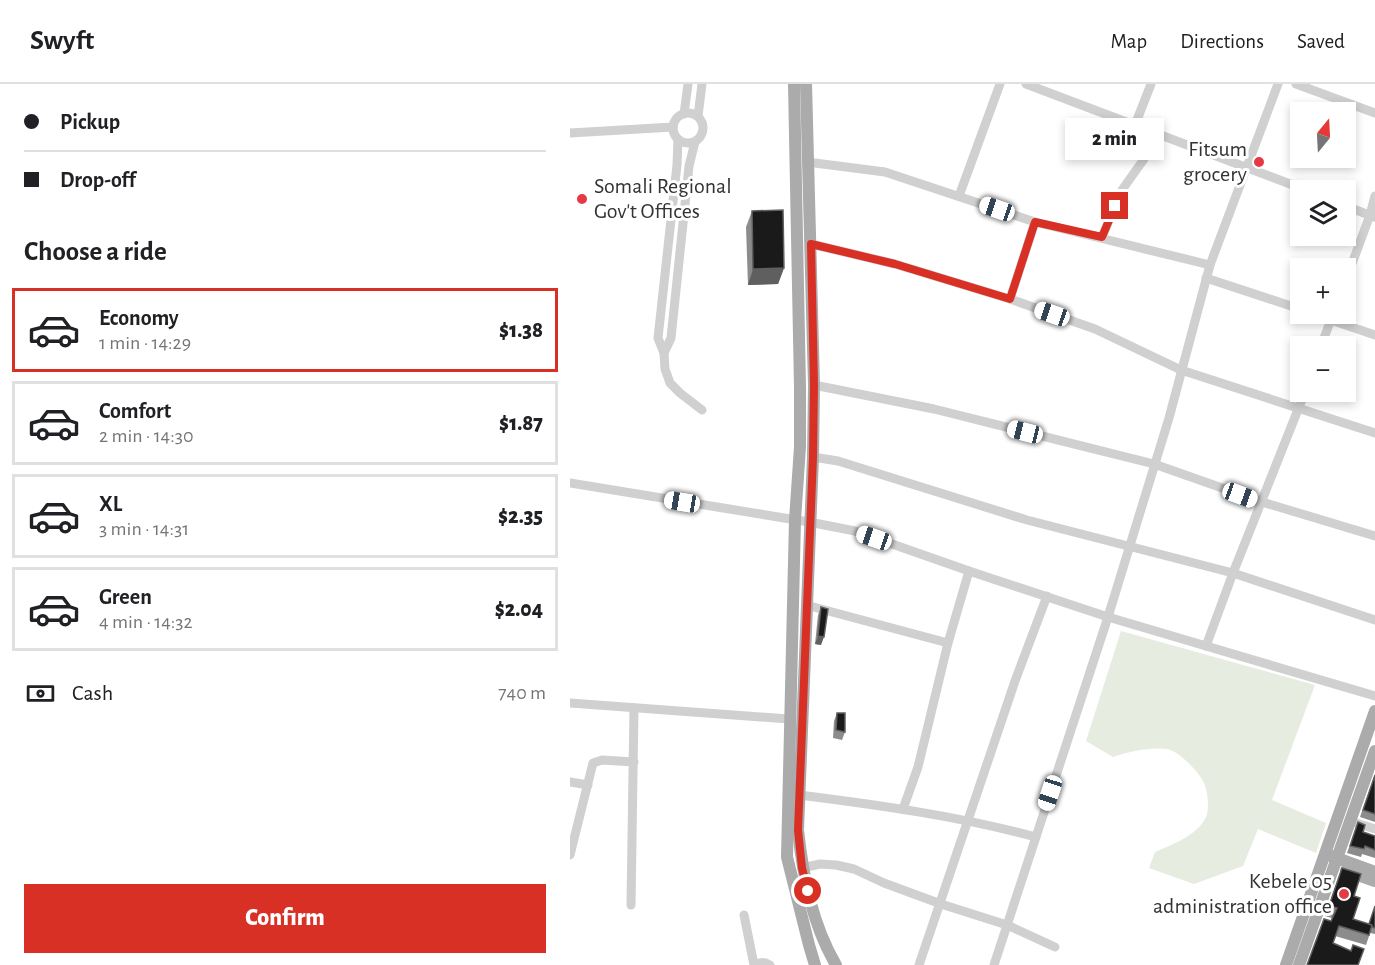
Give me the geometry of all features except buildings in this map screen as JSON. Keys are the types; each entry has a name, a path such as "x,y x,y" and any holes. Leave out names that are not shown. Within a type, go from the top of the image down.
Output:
{"main road":[{"path":"794,84 800,447 795,520 787,857 814,962"},
{"path":"806,84 814,385 798,830 802,868 821,936 836,965"},
{"path":"1299,965 1375,711"},
{"path":"1286,965 1330,861 1350,821 1375,751"},
{"path":"1330,861 1375,872"},
{"path":"1330,861 1375,881"}],"street":[{"path":"684,114 687,84"},
{"path":"698,116 702,84"},
{"path":"960,196 1000,84"},
{"path":"1026,84 1290,184"},
{"path":"1135,125 1150,84"},
{"path":"994,965 1108,616 1210,265 1278,84"},
{"path":"1296,84 1375,113"},
{"path":"684,114 698,116 703,123 702,136 691,143 684,143 678,139 674,134 675,120 684,114"},
{"path":"570,134 673,127"},
{"path":"1102,237 1122,190 1144,159 1156,132"},
{"path":"678,139 658,338 664,353 665,369 670,383 702,410"},
{"path":"664,353 671,338 689,166 695,142"},
{"path":"807,162 885,172 1035,222 1210,265"},
{"path":"1355,258 1372,216 1375,196"},
{"path":"1356,210 1372,216"},
{"path":"1010,299 1035,222"},
{"path":"811,244 895,264 1010,299 1095,329 1181,370 1375,433"},
{"path":"1206,278 1290,306"},
{"path":"1349,324 1375,335"},
{"path":"814,385 933,409 1154,464 1262,502 1375,536"},
{"path":"1206,646 1301,402"},
{"path":"813,457 838,461 997,511 1233,573 1375,620"},
{"path":"570,483 855,531 1108,616 1375,696"},
{"path":"903,808 918,767 948,643 969,571"},
{"path":"920,965 1015,681 1047,596"},
{"path":"806,604 948,643"},
{"path":"570,703 789,719"},
{"path":"631,905 634,708"},
{"path":"570,855 594,763 602,760 634,762"},
{"path":"570,782 588,785"},
{"path":"799,795 903,808 969,820 1036,837"},
{"path":"1350,821 1375,829"},
{"path":"802,868 820,864 854,869 941,904 1007,925 1055,946"},
{"path":"744,915 755,965 764,962 770,965"}],"shaded area":[{"path":"1121,631 1315,685 1272,800 1326,823 1316,853 1258,829 1243,866 1194,884 1149,868 1155,852 1183,839 1201,825 1208,811 1207,796 1204,783 1198,773 1172,751 1146,749 1113,757 1086,741"}],"place":[{"name":"Fitsum grocery","path":"1259,162"},
{"name":"Somali Regional Gov't Offices","path":"582,199"},
{"name":"Kebele 05 administration office","path":"1344,894"}],"route":[{"path":"808,891 802,868 798,830 813,457 811,244 895,264 1010,299 1035,222 1102,237 1115,206"}]}
